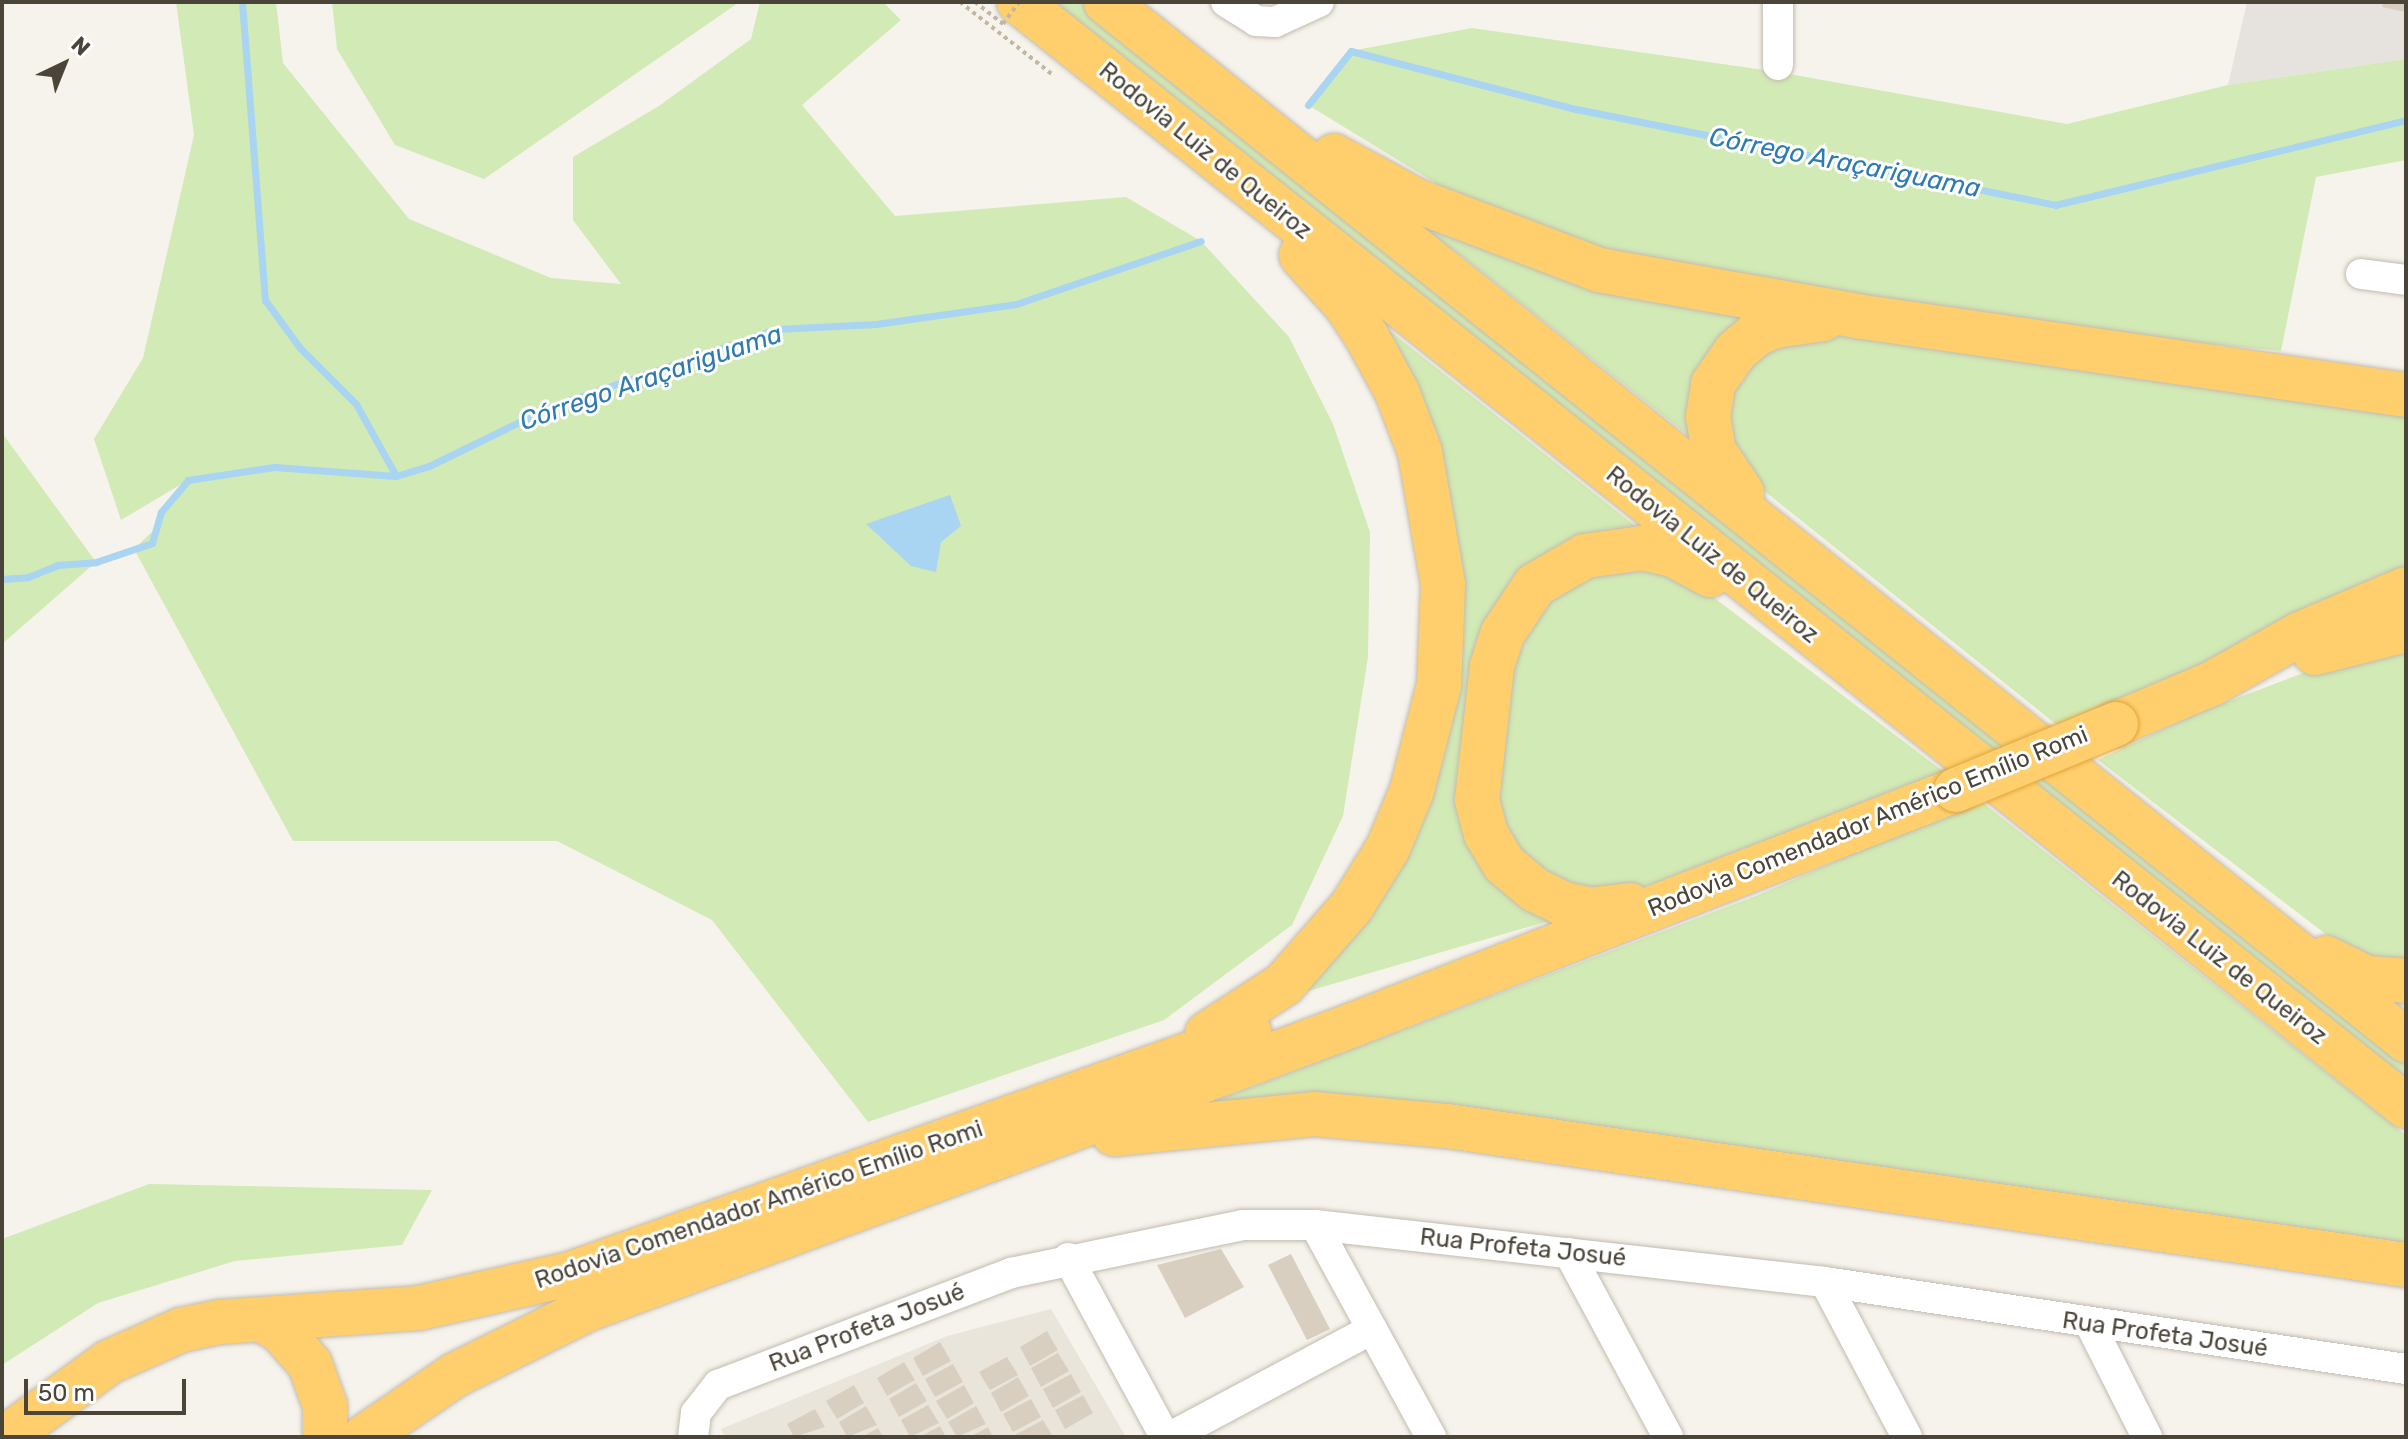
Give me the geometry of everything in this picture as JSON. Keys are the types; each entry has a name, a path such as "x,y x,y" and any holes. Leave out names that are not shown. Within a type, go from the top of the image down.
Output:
{"highway":[{"name":"Rodovia Luiz de Queiroz","path":"1019,2 1058,56 1956,770 2406,1106"},
{"path":"1106,2 2406,1040"},
{"path":"1119,2 1323,150 1442,212 1599,270 1863,317 2405,395"},
{"path":"1058,56 1271,226 1346,305 1392,383 1416,441 1435,518 1443,584 1442,651 1432,722 1412,790 1371,876 1331,935 1284,984 1143,1070"},
{"path":"1831,578 1733,485 1714,451 1709,400 1722,367 1756,334 1797,321 1863,317"},
{"path":"1789,857 1628,906 1592,910 1535,890 1504,864 1486,834 1477,800 1478,765 1492,666 1503,633 1535,585 1572,562 1613,549 1643,548 1673,555 1699,567 1956,770"},
{"path":"2213,683 2300,634 2406,589"},
{"path":"2213,683 2406,630"},
{"name":"Rodovia Comendador Américo Emílio Romi","path":"364,1437 455,1375 588,1309 1017,1152 1789,857 1956,770 2116,724 2213,683"},
{"path":"2218,892 2367,978 2406,981"},
{"name":"Rodovia Comendador Américo Emílio Romi","path":"6,1437 144,1343 207,1324 359,1315 469,1301 570,1274 1332,1004 1522,957"},
{"path":"1017,1152 1142,1129 1314,1114 1462,1128 2406,1265"},
{"path":"260,1319 280,1330 310,1364 325,1406 325,1437"},
{"path":"54,1437 62,1409 78,1386"}],"street":[{"path":"1230,5 1256,21 1275,22 1319,2"},
{"path":"1778,2 1778,65"},
{"path":"2361,274 2406,280"},
{"name":"Rua Profeta Josué","path":"693,1437 696,1413 718,1385 1011,1273 1068,1258 1243,1225 1315,1225 1825,1282 2406,1369"},
{"path":"1315,1225 1431,1437"},
{"path":"1569,1253 1668,1437"},
{"path":"1068,1258 1167,1437 1372,1329"},
{"path":"1825,1282 1907,1437"},
{"path":"2090,1324 2147,1437"}],"path":[{"path":"960,2 1058,56"},
{"path":"975,2 1003,24 1019,2"}],"shaded area":[{"path":"2247,2 2406,2 2406,59 2228,85"},
{"path":"1051,1309 1126,1437 725,1437 721,1429 947,1336"}],"green space":[{"path":"176,2 276,2 283,63 409,219 551,278 621,284 573,220 573,157 659,106 751,39 760,2 883,2 901,20 802,105 895,216 1126,197 1201,241 1289,337 1333,424 1370,532 1368,657 1343,816 1292,925 1164,1020 868,1122 712,920 557,841 293,841 134,549 156,528 185,482 121,520 94,439 143,358 194,135"},
{"path":"332,2 738,3 484,179 395,145 337,49"},
{"path":"1041,2 1085,2 2406,1053 2406,1088"},
{"path":"1472,28 1778,72 2067,124 2228,85 2406,59 2406,160 2316,177 2281,351 1867,310 1714,281 1491,217 1308,105 1351,51"},
{"path":"1395,207 1753,313 1693,439 1455,251 1447,249"},
{"path":"1351,300 1653,540 1547,561 1465,798 1569,915 1281,999 1352,921 1450,615"},
{"path":"1814,332 2406,410 2406,578 2057,725 1738,470 1723,401 1740,365"},
{"path":"2,433 96,562 2,644"},
{"path":"1618,562 1692,581 1944,772 1613,899 1579,900 1494,832 1497,672 1566,580"},
{"path":"2406,643 2406,963 2377,961 2340,945 2098,760 2198,713 2306,672"},
{"path":"1978,799 2406,1135 2406,1247 1176,1116 1756,896"},
{"path":"149,1184 432,1190 402,1245 235,1261 98,1303 2,1365 2,1239"}],"water":[{"path":"950,495 961,526 941,542 936,572 911,566 866,524"}],"building":[{"path":"2383,2 2406,2 2406,12 2382,7"},
{"path":"1221,1249 1244,1287 1185,1318 1157,1265"},
{"path":"1291,1254 1330,1329 1307,1340 1268,1265"},
{"path":"1047,1331 1058,1350 1030,1366 1020,1347"},
{"path":"940,1342 951,1361 923,1376 913,1358"},
{"path":"1058,1353 1069,1371 1041,1387 1031,1368"},
{"path":"1007,1357 1018,1375 990,1390 979,1372"},
{"path":"904,1362 915,1380 887,1396 877,1378"},
{"path":"953,1364 963,1382 935,1397 925,1379"},
{"path":"1071,1374 1081,1392 1053,1408 1043,1389"},
{"path":"1018,1377 1029,1396 1001,1412 991,1393"},
{"path":"916,1383 927,1401 899,1417 889,1399"},
{"path":"854,1385 864,1403 837,1419 826,1401"},
{"path":"964,1385 974,1403 947,1419 936,1401"},
{"path":"1083,1395 1093,1413 1065,1429 1055,1410"},
{"path":"1031,1399 1041,1417 1013,1432 1003,1414"},
{"path":"928,1405 939,1423 910,1437 901,1420"},
{"path":"866,1406 877,1425 847,1437 839,1422"},
{"path":"976,1406 986,1424 957,1437 948,1422"},
{"path":"815,1409 825,1427 794,1437 787,1424"},
{"path":"1043,1420 1053,1437 1011,1437"},
{"path":"940,1426 946,1437 920,1437"},
{"path":"988,1427 993,1437 970,1437"},
{"path":"878,1428 883,1437 862,1437"}],"waterway":[{"path":"242,2 265,300 300,348 356,404 396,476"},
{"name":"Córrego Araçariguama","path":"1308,105 1351,51 1576,109 2055,205 2406,120"},
{"name":"Córrego Araçariguama","path":"2,579 28,577 57,565 96,562 152,543 161,512 188,480 274,467 396,476 429,466 550,407 777,329 876,324 1016,304 1201,241"}]}
